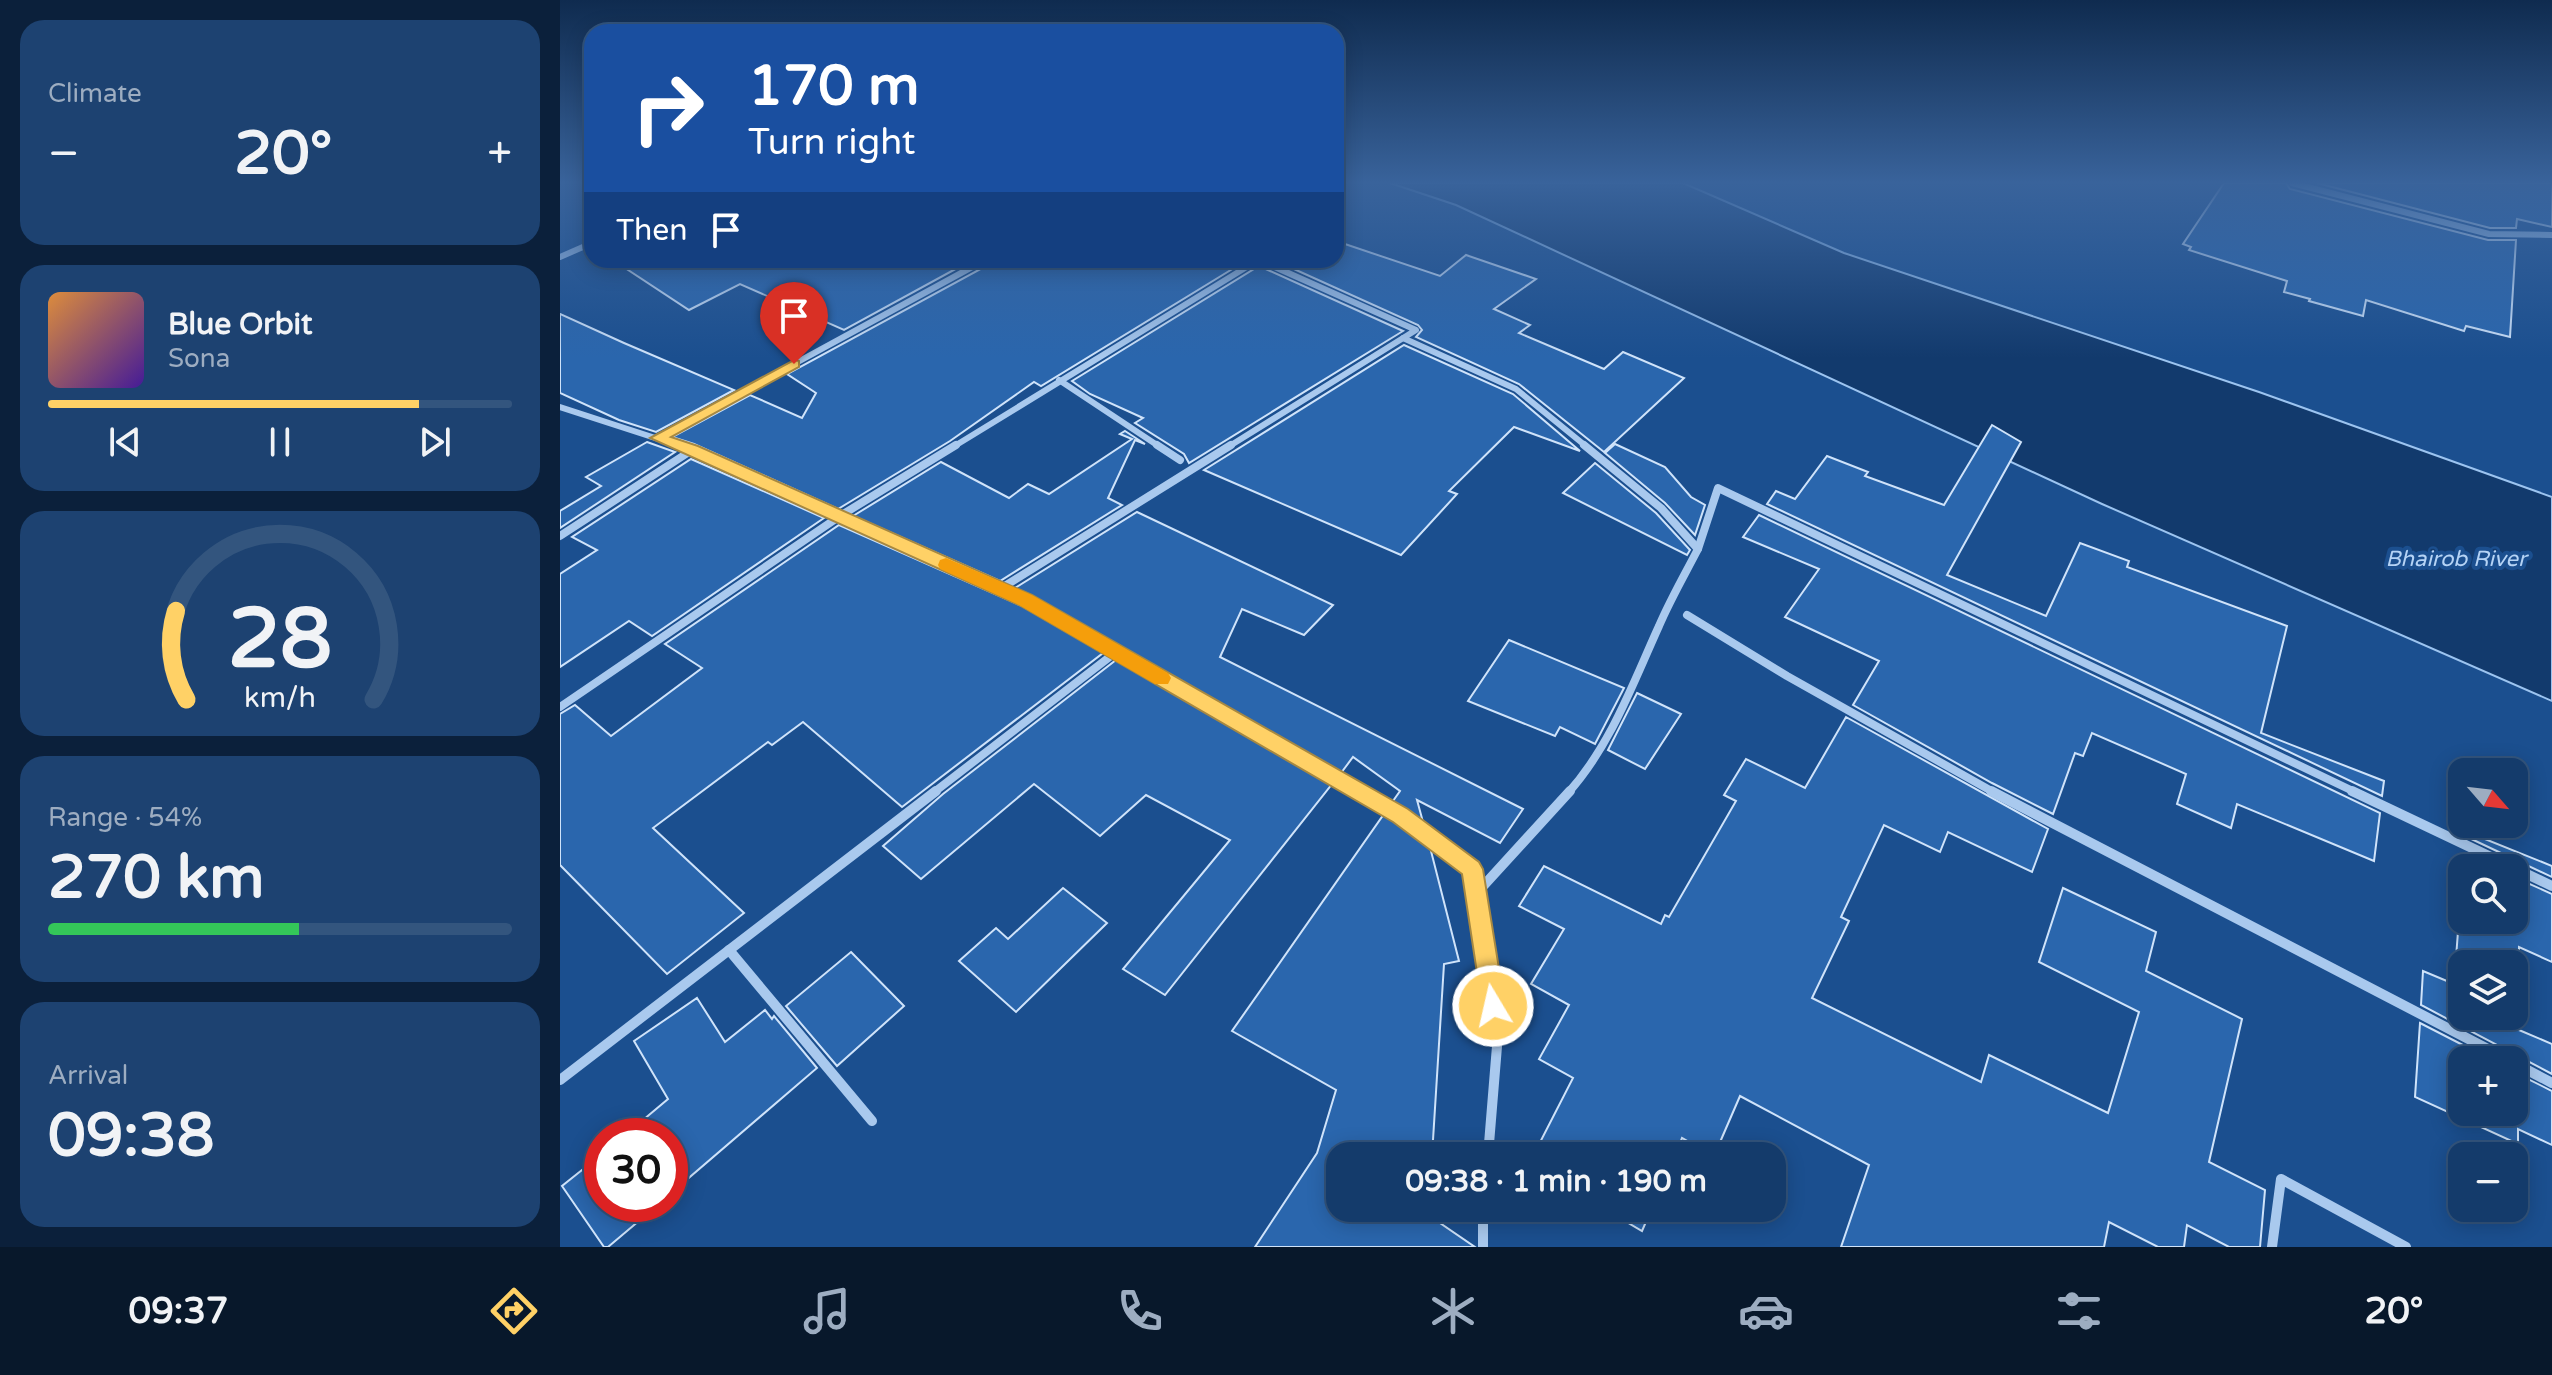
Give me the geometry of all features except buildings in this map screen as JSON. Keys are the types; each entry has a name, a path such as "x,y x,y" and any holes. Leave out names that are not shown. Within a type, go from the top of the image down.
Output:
{"street":[{"path":"560,257 584,246"},
{"path":"658,438 970,268"},
{"path":"560,707 840,516 1245,268"},
{"path":"1000,589 1416,330 1276,268"},
{"path":"1403,338 1516,389 1661,508 1698,549"},
{"path":"1059,380 1180,460"},
{"path":"560,407 692,450 1025,600 1401,815 1472,869 1498,1034 1489,1142"},
{"path":"560,536 692,450"},
{"path":"1475,895 1584,775 1628,699 1660,623 1698,549 1718,488 2552,886"},
{"path":"1687,615 1914,750 2482,1046"},
{"path":"560,1080 1116,652"},
{"path":"729,950 872,1121"},
{"path":"2528,1070 2552,1083"},
{"path":"2272,1247 2281,1179 2406,1247"},
{"path":"1483,1222 1483,1247"}],"water":[{"name":"Bhairob River","path":"1534,241 1817,241 1844,253 2259,392 2552,497 2552,701 2102,504"}],"slow traffic":[{"path":"946,565 1025,600 1161,678"}],"route":[{"path":"794,364 658,438 692,450 1025,600 1401,815 1472,869 1493,1006"}]}
